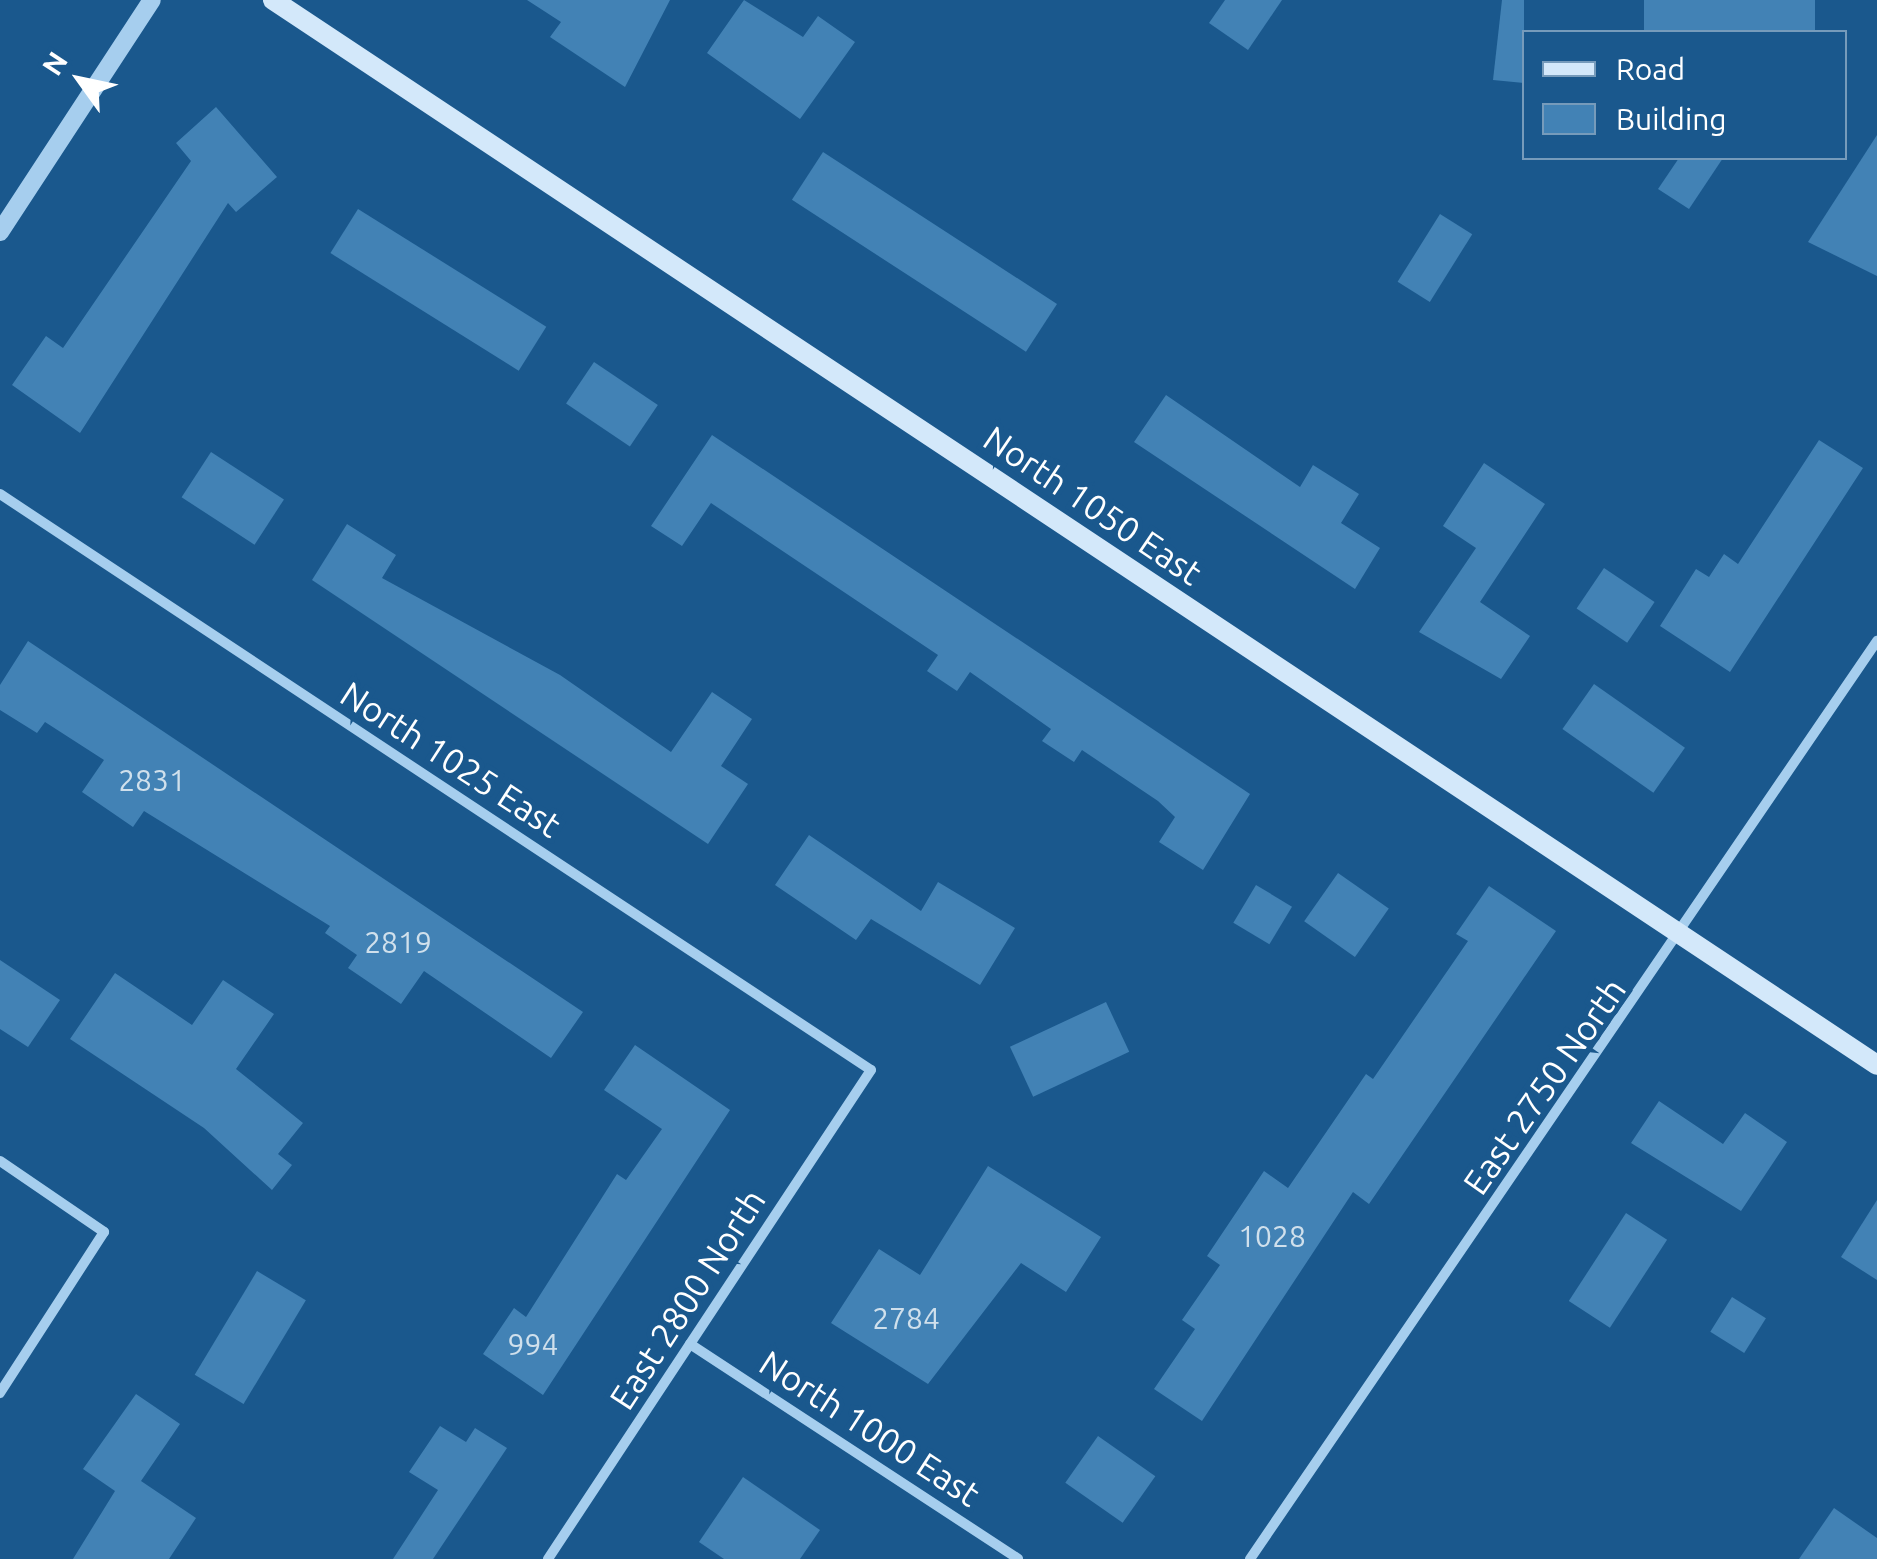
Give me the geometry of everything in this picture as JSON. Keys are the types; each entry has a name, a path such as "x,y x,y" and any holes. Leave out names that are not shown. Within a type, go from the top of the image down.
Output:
{"main road":[{"name":"North 1050 East","path":"273,0 1877,1065"}],"street":[{"path":"0,232 152,0"},
{"name":"North 1025 East","path":"0,494 871,1070"},
{"name":"East 2750 North","path":"1250,1559 1681,934 1877,641"},
{"name":"East 2800 North","path":"548,1559 871,1070"},
{"path":"0,1160 104,1232 0,1394"},
{"name":"North 1000 East","path":"690,1344 1018,1559"}],"building":[{"path":"527,0 670,0 625,87 550,37 561,22"},
{"path":"744,0 803,37 818,16 855,42 800,119 707,53"},
{"path":"1225,0 1282,0 1248,50 1209,23"},
{"path":"1502,0 1524,0 1522,83 1493,80"},
{"path":"1644,0 1815,0 1815,30 1644,30"},
{"path":"216,107 277,177 236,212 228,203 80,433 12,385 46,336 63,348 191,161 176,143"},
{"path":"1877,135 1877,276 1808,242"},
{"path":"823,152 1057,304 1026,352 792,200"},
{"path":"1678,160 1722,160 1689,209 1658,189"},
{"path":"358,209 546,327 519,371 330,253"},
{"path":"1440,214 1472,234 1430,302 1398,282"},
{"path":"594,362 658,405 630,447 566,403"},
{"path":"1166,395 1300,487 1313,465 1359,494 1341,523 1380,548 1355,589 1134,442"},
{"path":"712,435 1250,794 1203,870 1159,842 1175,817 1158,801 1082,750 1074,762 1042,741 1051,729 970,672 957,691 927,671 938,655 711,503 682,546 651,526"},
{"path":"1819,440 1863,468 1730,672 1660,626 1696,569 1709,577 1724,554 1738,564"},
{"path":"211,452 284,499 255,545 182,497"},
{"path":"1484,463 1545,504 1480,602 1530,636 1501,679 1419,632 1476,548 1443,526"},
{"path":"347,524 396,555 382,578 560,675 671,752 712,692 752,719 721,766 748,784 708,844 312,580"},
{"path":"1604,568 1655,602 1627,643 1577,609"},
{"path":"28,641 583,1012 551,1058 424,971 401,1004 348,968 357,955 325,933 330,926 144,811 133,827 82,792 104,760 45,722 37,733 0,710 0,685"},
{"path":"1594,684 1685,748 1653,793 1562,729"},
{"path":"809,835 921,911 938,882 1015,928 980,985 871,919 856,940 775,885"},
{"path":"1338,873 1389,909 1355,957 1304,921"},
{"path":"1256,885 1292,907 1269,944 1233,923"},
{"path":"1489,886 1556,931 1369,1204 1353,1192 1202,1421 1154,1389 1195,1329 1182,1320 1220,1265 1207,1256 1264,1171 1288,1188 1366,1074 1373,1079 1468,941 1456,934"},
{"path":"0,960 60,1000 28,1047 0,1029"},
{"path":"115,973 192,1025 223,980 274,1014 236,1069 303,1123 278,1154 292,1165 272,1190 204,1128 70,1039"},
{"path":"1106,1002 1129,1052 1033,1097 1010,1047"},
{"path":"635,1045 730,1110 543,1395 483,1354 514,1308 526,1317 617,1174 626,1180 662,1129 604,1090"},
{"path":"1659,1101 1723,1144 1745,1113 1787,1142 1741,1211 1631,1143"},
{"path":"988,1166 1101,1237 1066,1292 1021,1263 928,1384 831,1323 879,1249 920,1275"},
{"path":"1877,1200 1877,1280 1841,1257"},
{"path":"1626,1213 1667,1240 1610,1328 1569,1301"},
{"path":"257,1271 306,1300 244,1404 195,1375"},
{"path":"1732,1297 1766,1318 1744,1353 1710,1332"},
{"path":"136,1394 180,1424 141,1481 196,1518 169,1559 73,1559 115,1491 83,1469"},
{"path":"440,1426 466,1442 475,1428 507,1448 433,1559 393,1559 438,1490 409,1472"},
{"path":"1098,1436 1155,1476 1123,1523 1065,1483"},
{"path":"743,1477 820,1530 800,1559 724,1559 699,1542"},
{"path":"1834,1508 1877,1538 1877,1559 1799,1559"}]}
